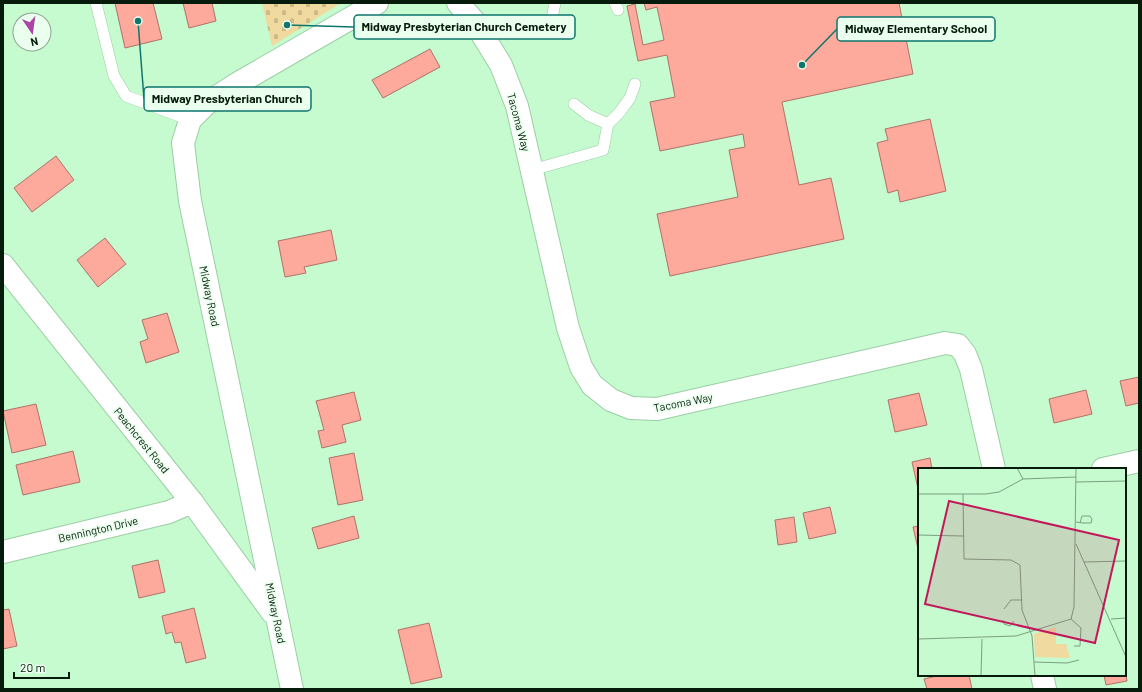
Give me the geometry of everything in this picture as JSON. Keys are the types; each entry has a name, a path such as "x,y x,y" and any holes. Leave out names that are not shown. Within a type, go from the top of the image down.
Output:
{"street":[{"name":"Midway Road","path":"292,689 190,201 183,143 190,120 206,104 229,89 377,3"},
{"name":"Tacoma Way","path":"458,3 474,21 501,65 517,106 568,328 581,367 592,385 611,400 631,408 657,409 945,343 958,345 965,354 971,369 994,468"},
{"name":"Peachcrest Road","path":"3,266 192,502 277,618"},
{"path":"1108,468 1139,461"},
{"name":"Bennington Drive","path":"3,552 169,512 192,502"},
{"path":"1042,676 1045,689"}],"lane":[{"path":"96,3 114,76 126,96 190,120"},
{"path":"552,18 555,3"},
{"path":"532,170 603,150 608,124 619,113 630,98 635,84"},
{"path":"574,104 588,115 608,124"}],"green space":[{"path":"262,3 341,3 272,46"}],"building":[{"path":"115,3 153,3 162,39 125,48"},
{"path":"183,3 212,3 216,21 189,28"},
{"path":"644,3 899,3 913,74 782,102 799,185 831,178 844,239 670,276 657,214 738,197 729,150 745,147 743,134 660,151 650,102 675,97 667,55 638,61 627,6 635,4 643,45 664,40 657,7 646,10"},
{"path":"430,49 440,67 383,98 372,80"},
{"path":"930,119 946,191 900,202 898,190 888,193 877,143 888,140 885,129"},
{"path":"56,156 74,180 32,212 14,188"},
{"path":"331,230 337,260 304,267 306,273 285,277 278,241"},
{"path":"105,238 126,264 98,287 77,260"},
{"path":"167,313 179,352 146,363 140,342 148,339 142,320"},
{"path":"1139,377 1139,403 1126,406 1120,381"},
{"path":"1086,390 1092,414 1054,423 1049,399"},
{"path":"354,392 361,420 342,425 346,442 322,448 318,431 324,430 316,401"},
{"path":"919,393 927,425 895,432 888,400"},
{"path":"36,404 46,445 12,453 3,411"},
{"path":"73,451 80,482 23,495 16,465"},
{"path":"354,453 363,500 338,505 329,458"},
{"path":"930,458 932,468 918,468 918,489 912,462"},
{"path":"830,507 836,533 809,539 803,513"},
{"path":"354,516 359,538 318,549 312,528"},
{"path":"794,517 797,542 778,545 775,520"},
{"path":"918,526 918,549 913,527"},
{"path":"158,560 165,592 139,598 132,566"},
{"path":"194,608 206,658 186,663 181,642 175,643 172,632 166,634 162,616"},
{"path":"9,609 17,646 3,649 3,610"},
{"path":"429,623 442,677 411,684 398,630"},
{"path":"1126,674 1127,681 1106,685 1104,676 1126,676"},
{"path":"937,676 969,676 972,689 927,689 924,679"}],"place":[{"name":"Midway Presbyterian Church","path":"138,21"},
{"name":"Midway Presbyterian Church Cemetery","path":"287,25"},
{"name":"Midway Elementary School","path":"802,65"}]}
